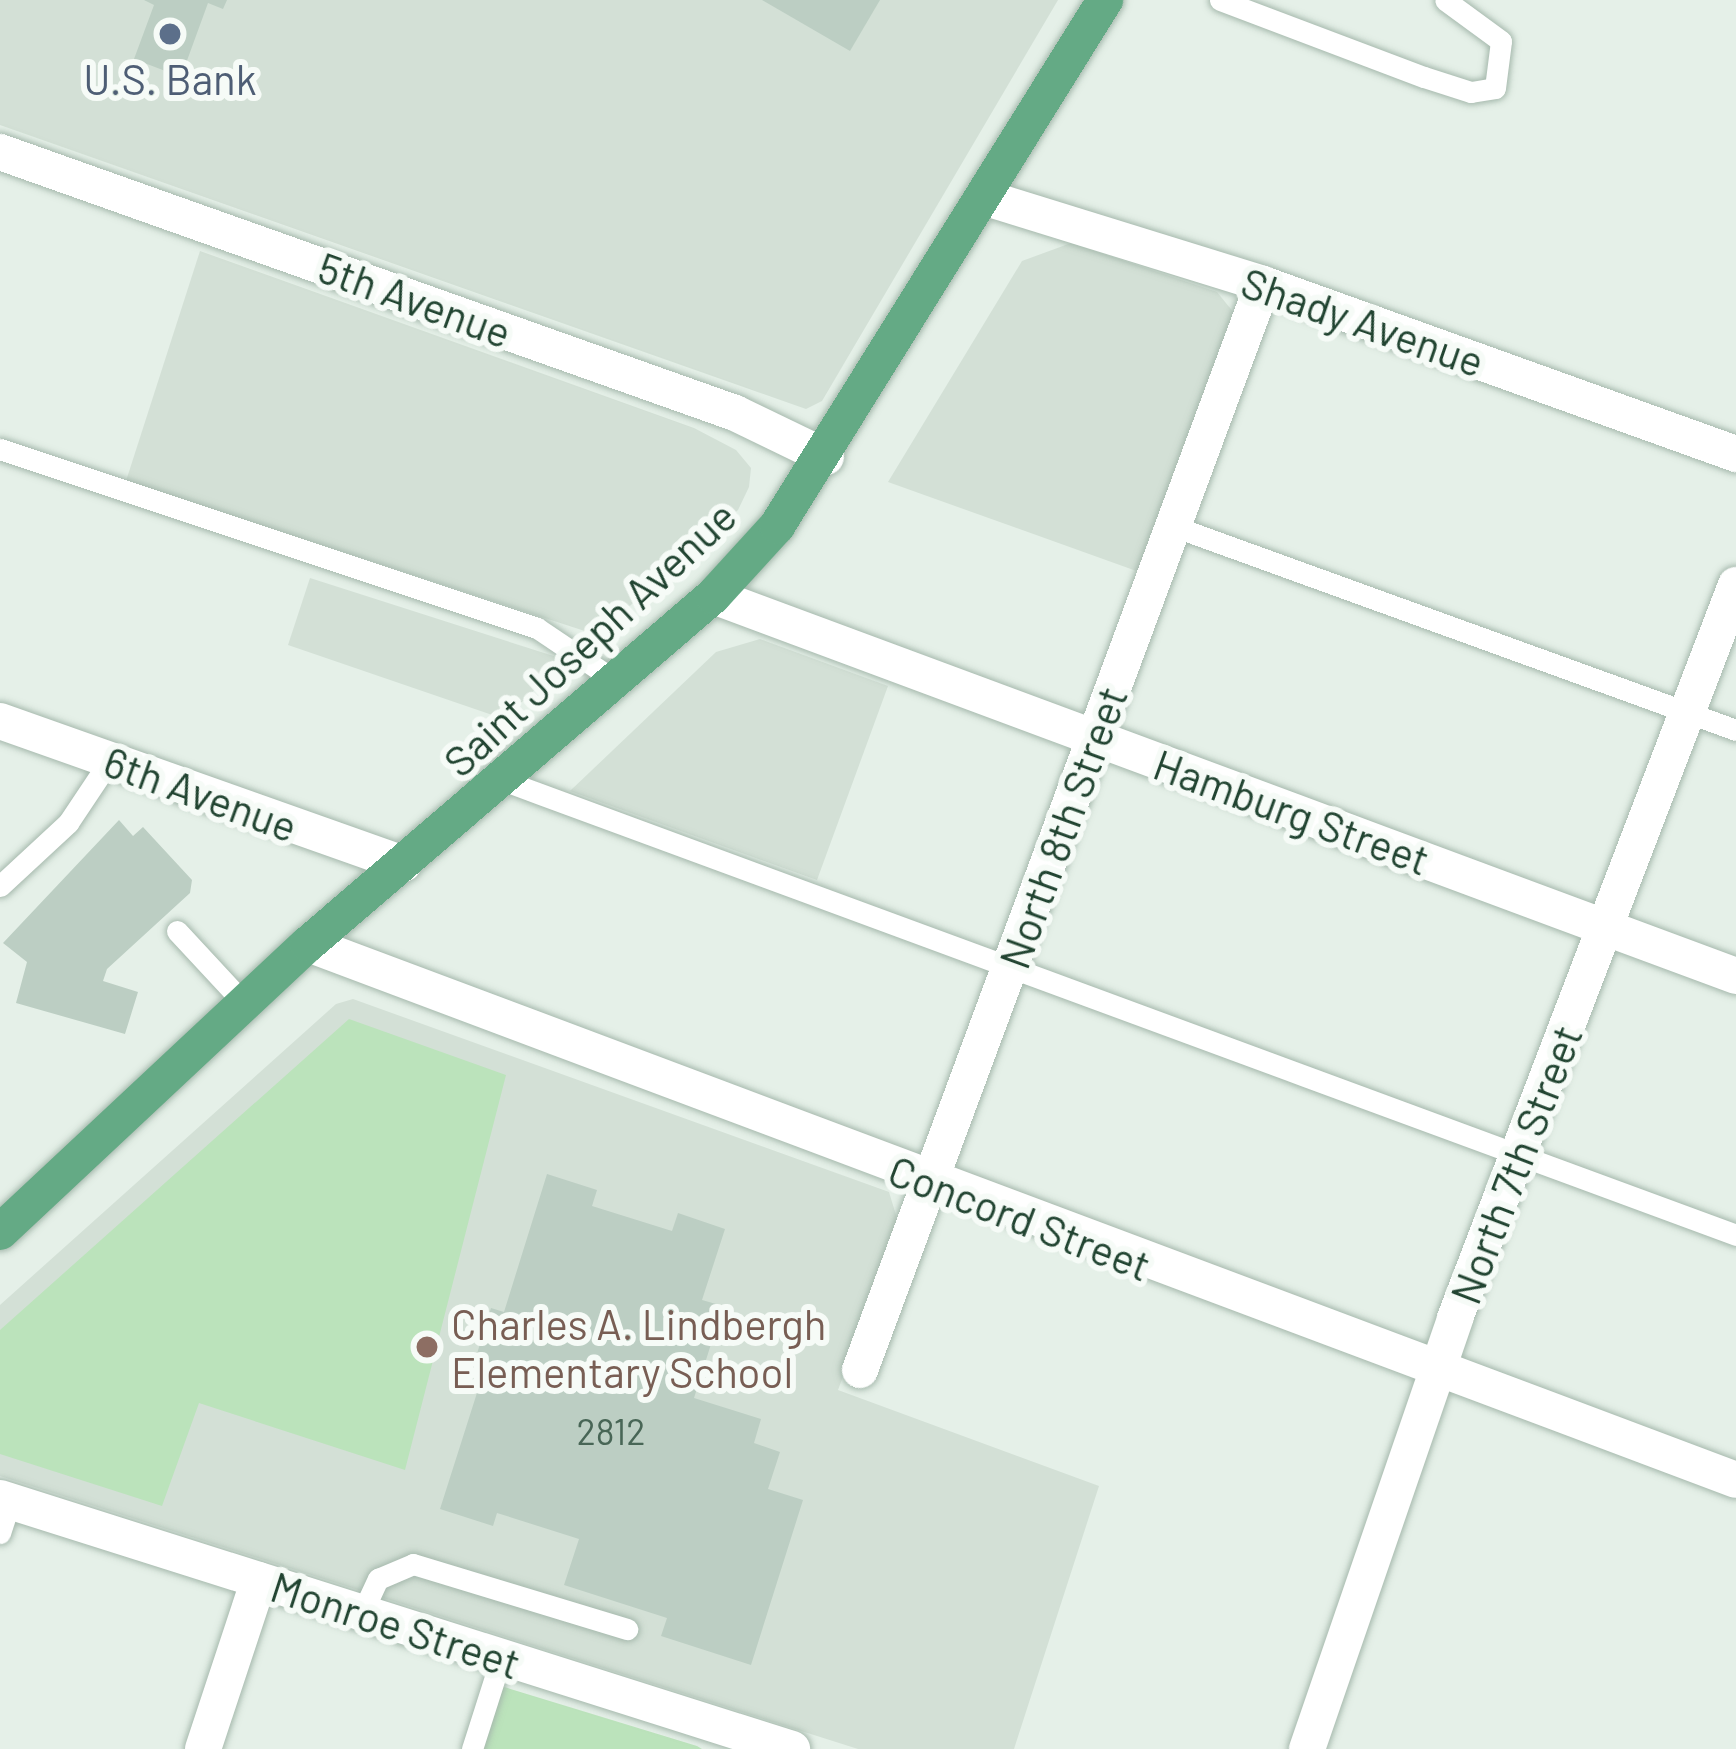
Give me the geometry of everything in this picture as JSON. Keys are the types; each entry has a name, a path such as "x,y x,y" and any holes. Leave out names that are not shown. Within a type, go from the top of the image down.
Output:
{"main road":[{"name":"Saint Joseph Avenue","path":"0,1232 308,944 505,781 713,596 826,457 1105,0"}],"street":[{"name":"5th Avenue","path":"0,152 735,413 826,457"},
{"name":"Shady Avenue","path":"986,198 1263,284 1736,454"},
{"name":"North 8th Street","path":"860,1370 1263,284"},
{"name":"North 7th Street","path":"1307,1749 1436,1372 1736,585"},
{"name":"Hamburg Street","path":"713,596 1736,976"},
{"name":"6th Avenue","path":"0,721 403,864"},
{"name":"Concord Street","path":"308,944 928,1184 1736,1480"},
{"name":"Monroe Street","path":"3,1511 259,1580 744,1742 792,1749"},
{"path":"203,1749 259,1580"}],"lane":[{"path":"1220,0 1424,77 1471,92 1495,88 1502,40 1444,0"},
{"path":"0,449 537,628 616,681"},
{"path":"1173,526 1736,730"},
{"path":"0,886 68,823 110,760"},
{"path":"505,781 1011,962 1736,1235"},
{"path":"177,931 244,1003"},
{"path":"362,1613 378,1579 413,1564 627,1629"},
{"path":"472,1749 501,1658"}],"shaded area":[{"path":"0,0 1058,0 822,401 806,409 0,125"},
{"path":"1071,243 1217,292 1239,319 1142,573 888,482 1022,261"},
{"path":"200,251 694,428 736,450 751,468 749,487 738,510 597,635 126,481"},
{"path":"310,578 566,660 504,719 288,645"},
{"path":"760,639 888,686 817,880 570,791 716,652"},
{"name":"Charles A. Lindbergh Elementary School","path":"353,999 889,1192 899,1225 838,1390 1099,1486 1014,1749 858,1749 0,1476 0,1305 336,1004"}],"green space":[{"path":"349,1019 506,1075 405,1470 199,1403 162,1506 0,1454 0,1330"},
{"path":"501,1686 697,1746 702,1749 482,1749"}],"building":[{"name":"U.S. Bank","path":"144,0 227,0 223,9 208,3 181,77 134,59 154,5"},
{"path":"762,0 880,0 850,51"},
{"path":"119,820 133,836 143,827 192,880 190,893 107,969 103,981 138,992 125,1034 16,1003 27,962 3,943"},
{"name":"Charles A. Lindbergh Elementary School","path":"547,1174 597,1190 592,1206 672,1231 678,1213 725,1229 702,1300 723,1306 694,1398 761,1419 754,1443 780,1452 768,1489 803,1500 751,1665 661,1636 667,1618 564,1585 579,1539 497,1513 493,1526 440,1509 483,1374 472,1370 491,1308 504,1312"}],"place":[{"name":"U.S. Bank","path":"170,34"},
{"name":"Charles A. Lindbergh Elementary School","path":"427,1347"}]}
